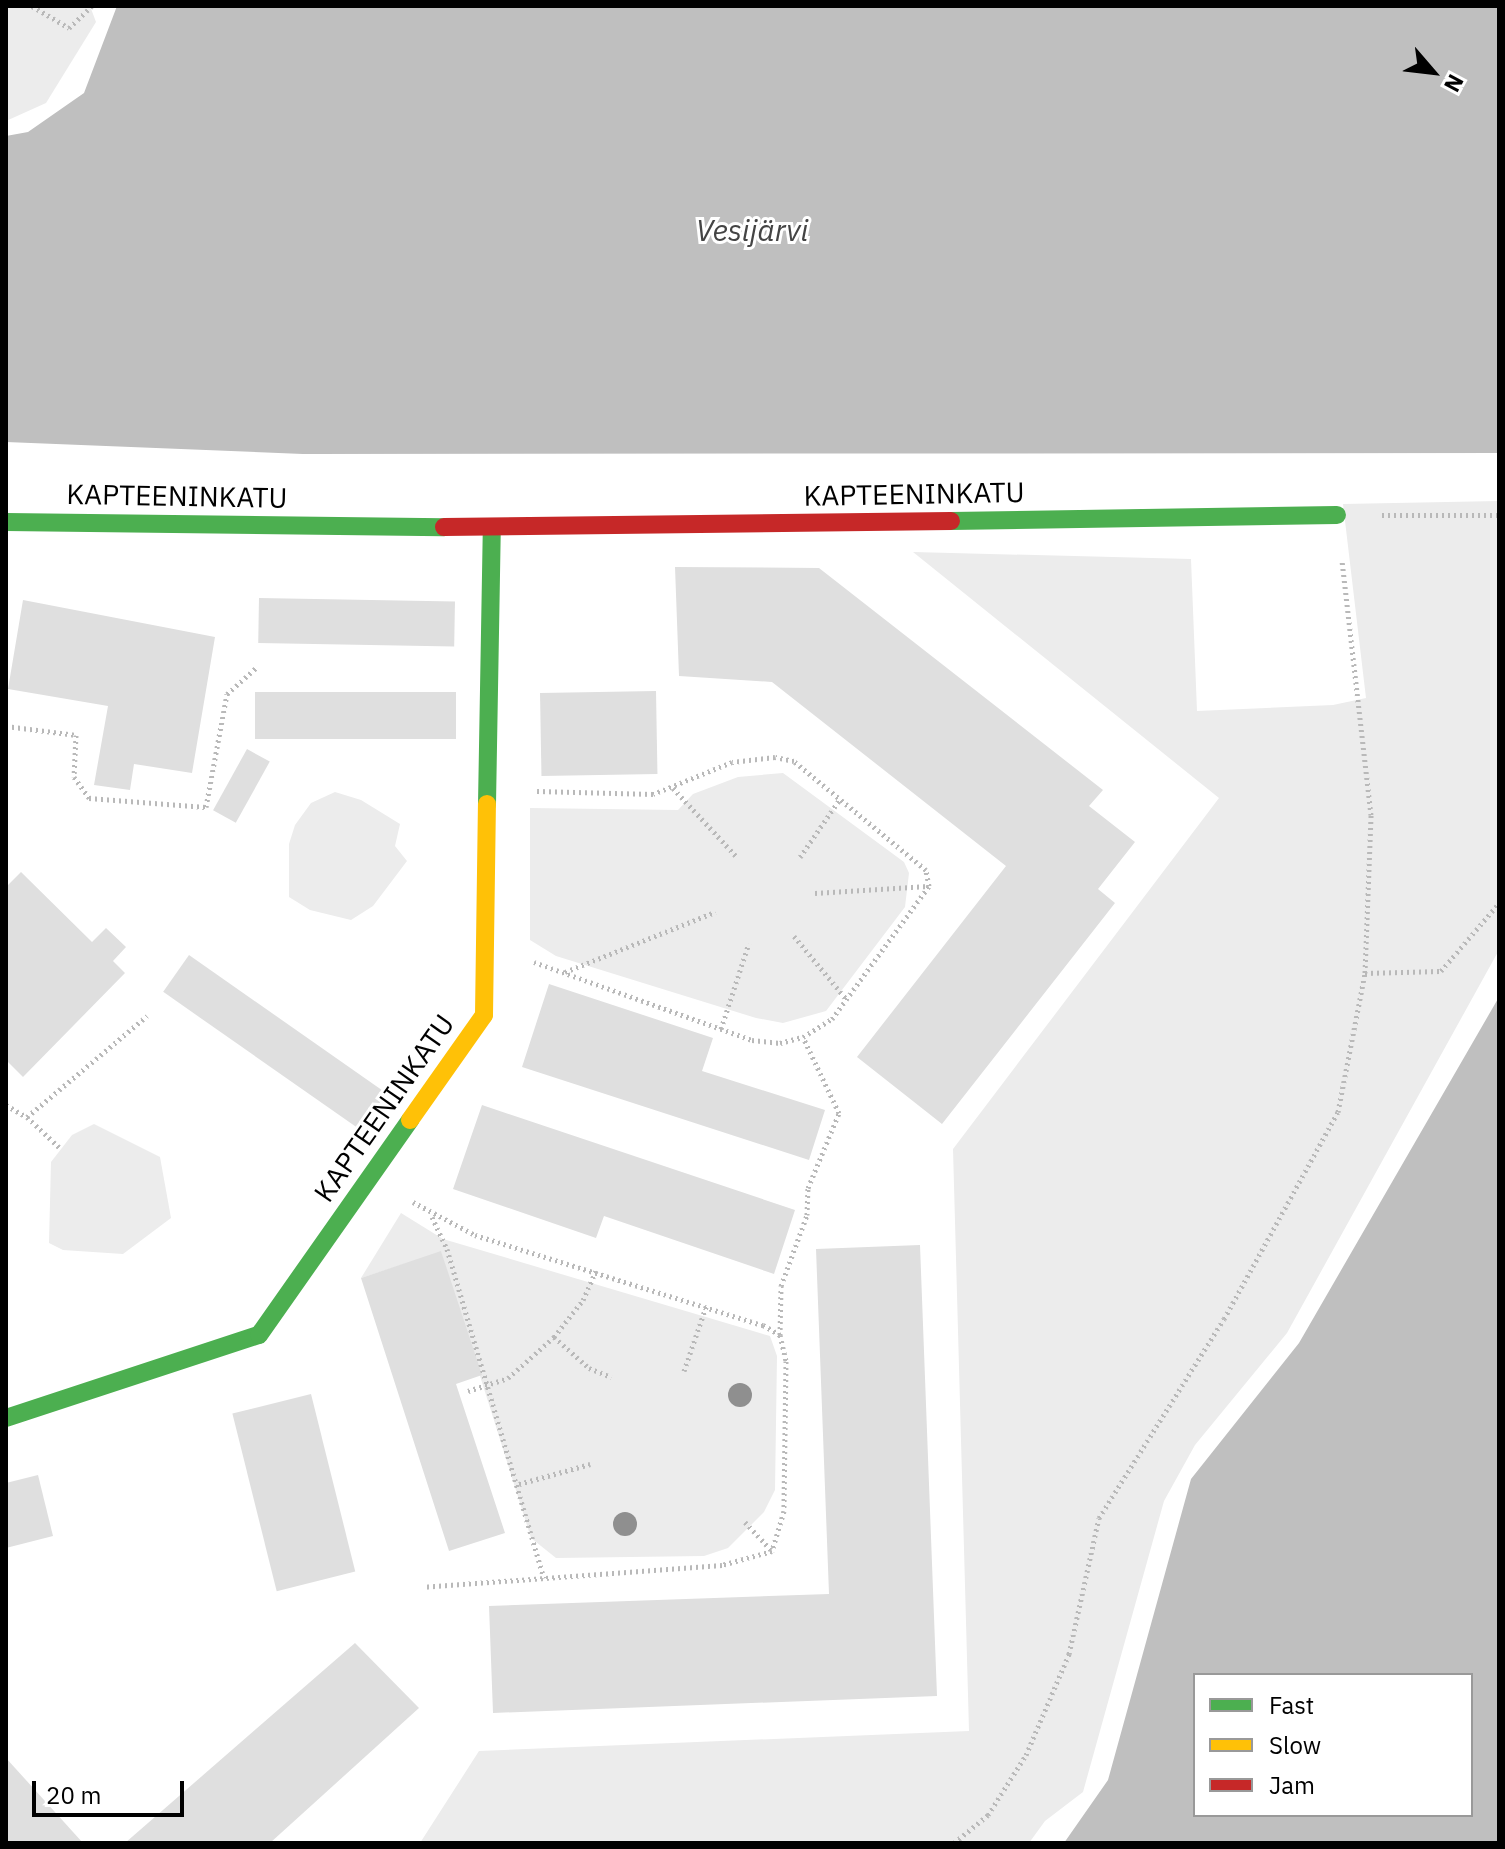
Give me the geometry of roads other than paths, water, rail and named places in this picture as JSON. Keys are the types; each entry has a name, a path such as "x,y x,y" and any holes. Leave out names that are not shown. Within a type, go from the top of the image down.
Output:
{"street":[{"name":"KAPTEENINKATU","path":"6,522 492,528 1337,515"},
{"name":"KAPTEENINKATU","path":"6,1418 259,1335 484,1015 492,528"}],"water":[{"name":"Vesijärvi","path":"117,6 1499,6 1499,453 303,454 6,442 6,136 28,132 84,93"},
{"path":"1499,997 1499,1843 1064,1843 1108,1780 1191,1479 1299,1343"}]}
